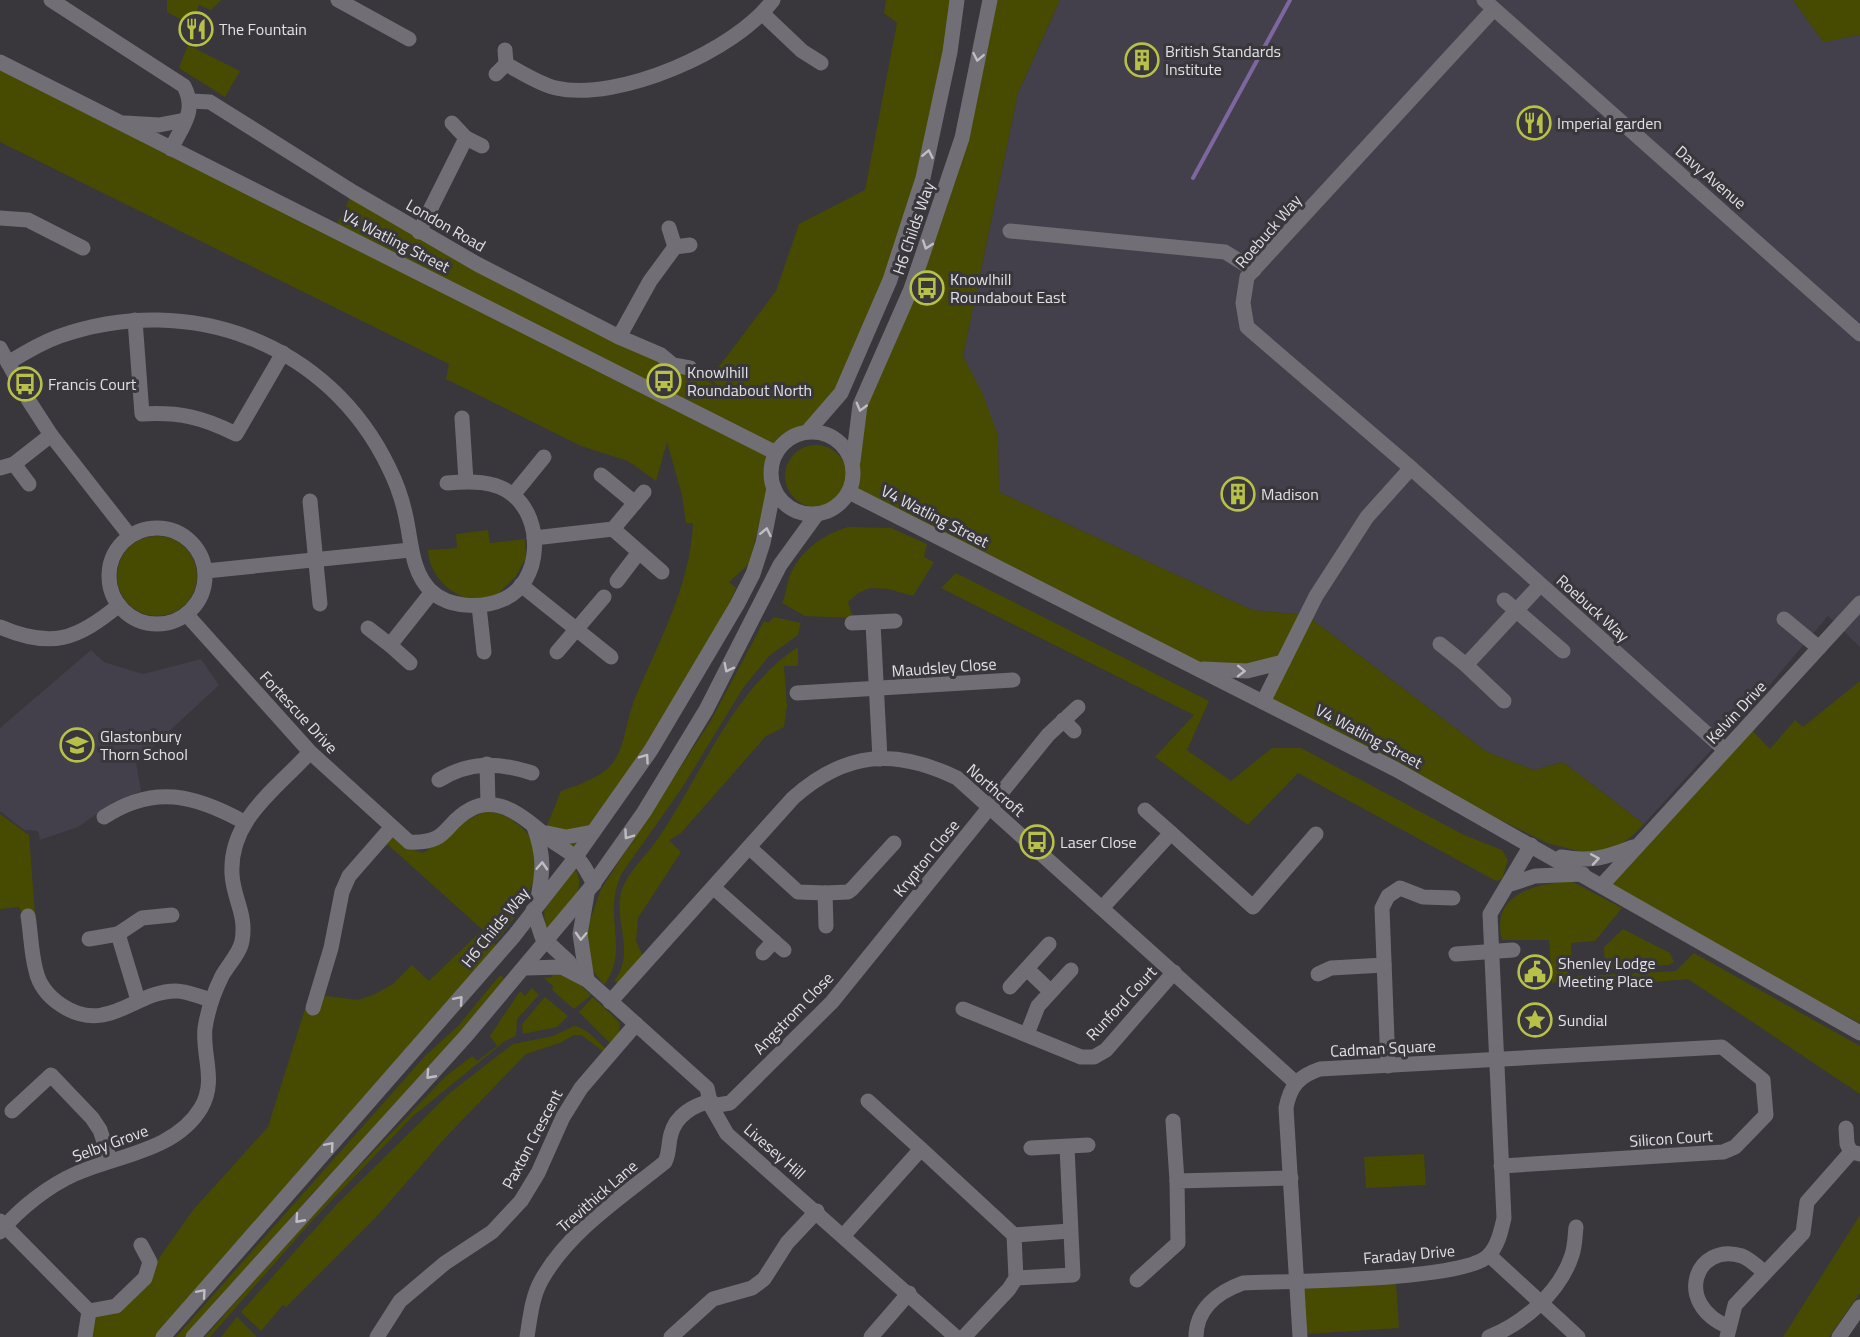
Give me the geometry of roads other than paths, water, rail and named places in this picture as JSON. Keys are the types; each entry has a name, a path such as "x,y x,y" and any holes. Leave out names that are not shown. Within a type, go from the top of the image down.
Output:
{"street":[{"path":"51,0 184,86 191,101 171,149"},
{"path":"502,63 554,88 573,90 610,87 686,64 728,42 763,14 773,0"},
{"name":"H6 Childs Way","path":"808,431 842,393 890,280 923,178 950,52 957,0"},
{"name":"H6 Childs Way","path":"853,461 860,405 911,289 962,138 990,0"},
{"path":"345,1 409,39"},
{"name":"Roebuck Way","path":"1488,5 1247,277 1242,303 1247,327 1411,468 1725,750"},
{"name":"Davy Avenue","path":"1488,5 1860,334"},
{"path":"763,14 802,51 821,63"},
{"name":"V4 Watling Street","path":"0,62 776,453"},
{"name":"London Road","path":"191,101 210,102 419,232 619,337 661,355 673,365 690,368"},
{"path":"119,123 159,125 185,120"},
{"path":"452,123 466,138 482,146"},
{"path":"419,232 466,138"},
{"path":"0,218 28,220 83,248"},
{"path":"619,337 650,281 683,246 669,228"},
{"path":"1010,231 1226,252 1254,270"},
{"path":"135,320 142,414 174,412 194,417 236,434 283,353"},
{"path":"8,363 59,336 99,325 135,320 176,320 215,326 249,337 283,353 316,374 343,399 367,430 390,469 408,528 410,550 422,578 432,592 454,603 479,606 505,599 521,585 532,566 534,538 529,517 513,495 490,484 447,483"},
{"path":"0,348 28,401 51,435 129,536"},
{"path":"462,418 466,482"},
{"path":"808,431 820,432 840,442 853,461 854,474 849,492 841,503 830,511 817,514 791,508 781,500 774,488 771,477 776,453 784,442 808,431"},
{"path":"29,484 7,466 51,435"},
{"path":"513,495 544,457"},
{"path":"1263,702 1316,596 1367,517 1411,468"},
{"path":"534,538 613,529 639,498 601,475"},
{"name":"H6 Childs Way","path":"163,1337 514,936 575,858 651,750 737,606 753,574 763,543 774,488"},
{"name":"V4 Watling Street","path":"849,492 1397,770 1860,1032"},
{"path":"310,501 320,604"},
{"path":"193,1337 512,984 591,887 644,812 706,710 772,581 799,537 817,514"},
{"path":"161,528 178,532 191,541 201,555 206,571 205,587 198,602 187,615 173,622 151,623 130,616 119,605 111,591 109,576 111,561 118,547 129,536 145,529 161,528"},
{"path":"613,529 662,572"},
{"path":"206,571 410,550"},
{"path":"617,581 639,552"},
{"path":"521,585 611,657"},
{"path":"1466,665 1540,585"},
{"path":"390,645 432,592"},
{"path":"557,652 604,597"},
{"path":"1504,600 1563,651"},
{"name":"Kelvin Drive","path":"1602,885 1860,603"},
{"path":"0,627 19,635 45,641 89,628 119,605"},
{"path":"479,606 484,652"},
{"name":"Fortescue Drive","path":"187,615 310,752 409,842 427,843 442,836 467,811 488,804"},
{"path":"1784,619 1819,648"},
{"path":"852,623 895,621"},
{"name":"Maudsley Close","path":"873,623 880,759"},
{"path":"368,628 410,663"},
{"path":"1440,644 1504,701"},
{"path":"1197,668 1247,671 1283,662"},
{"name":"Maudsley Close","path":"797,693 1013,680"},
{"path":"989,807 1048,735 1069,725 1078,707"},
{"name":"Selby Grove","path":"2,1226 41,1194 73,1175 160,1144 182,1130 201,1108 209,1087 205,1030 211,1000 242,943 243,912 232,875 235,845 244,822 310,752"},
{"name":"Northcroft","path":"610,1002 793,798 812,781 834,769 863,760 894,758 928,764 957,778 1296,1083"},
{"path":"487,764 488,804 511,809 575,858 591,887 580,934 581,977"},
{"path":"439,780 467,766 487,764 508,765 532,774"},
{"path":"104,818 149,798 181,797 210,804 244,822"},
{"name":"Krypton Close","path":"890,931 989,807"},
{"path":"1145,810 1249,911 1316,834"},
{"path":"314,1008 342,892 349,876 391,828"},
{"path":"539,830 566,837 593,832"},
{"path":"535,907 543,867 539,830"},
{"path":"1102,908 1171,833"},
{"path":"750,848 798,892 825,893 848,892 894,843"},
{"path":"1531,845 1490,914 1504,1218 1500,1237 1489,1255 1578,1337"},
{"name":"Kelvin Drive","path":"1549,855 1585,861 1599,860 1638,846"},
{"path":"1508,885 1535,876 1583,874"},
{"path":"1388,1066 1382,908 1388,896 1411,884 1423,897 1453,898"},
{"path":"714,888 779,946 763,953"},
{"path":"825,893 826,926"},
{"name":"Livesey Hill","path":"535,907 544,947 569,962 581,977 707,1088 711,1104 727,1134 817,1211 956,1337"},
{"path":"88,939 118,934 142,918 172,915"},
{"path":"28,916 36,973 44,989 60,1005 79,1014 103,1015 160,992 178,991 211,1000"},
{"name":"Angstrom Close","path":"711,1104 730,1103 832,1002 890,931"},
{"path":"118,934 138,1000"},
{"path":"1010,987 1049,944"},
{"path":"1456,956 1513,950"},
{"name":"Livesey Hill","path":"526,968 551,965 581,977"},
{"path":"1318,974 1331,968 1384,965"},
{"path":"1027,969 1050,991"},
{"path":"1027,1034 1038,1006 1071,970"},
{"name":"Runford Court","path":"963,1009 1081,1057 1094,1057 1106,1050 1174,972"},
{"name":"Paxton Crescent","path":"377,1337 400,1301 445,1263 492,1232 521,1201 538,1173 563,1117 581,1088 636,1024"},
{"name":"Silicon Court","path":"1496,1060 1722,1047 1763,1080 1766,1115 1735,1147 1723,1152 1501,1166"},
{"name":"Cadman Square","path":"1296,1083 1307,1074 1320,1069 1496,1060"},
{"path":"12,1111 54,1072 100,1130 110,1160"},
{"path":"1296,1083 1289,1093 1286,1108 1300,1337"},
{"path":"868,1101 1014,1235 1016,1278 1009,1289 964,1337"},
{"name":"Trevithick Lane","path":"526,1337 531,1310 541,1281 560,1252 576,1235 665,1162 671,1151 670,1134 674,1126 693,1105 711,1104"},
{"path":"1137,1280 1178,1243 1173,1121"},
{"path":"1765,1273 1743,1256 1724,1254 1708,1260 1698,1272 1695,1289 1700,1308 1728,1332 1735,1305 1803,1233 1807,1202 1856,1153 1846,1144 1846,1128"},
{"path":"1031,1148 1088,1145"},
{"path":"1016,1278 1072,1275 1067,1147"},
{"path":"844,1236 921,1149"},
{"path":"1177,1181 1291,1178"},
{"path":"671,1337 713,1299 752,1288 764,1279 787,1243 817,1211"},
{"path":"2,1226 89,1311"},
{"path":"1490,1337 1521,1319 1540,1302 1562,1276 1573,1254 1576,1227"},
{"path":"1014,1235 1070,1231"},
{"path":"89,1311 116,1306 145,1278 150,1262 141,1245"},
{"name":"Faraday Drive","path":"1196,1337 1196,1329 1206,1306 1224,1290 1243,1283 1438,1273 1478,1263 1489,1255"},
{"path":"871,1337 909,1293"},
{"path":"1839,1337 1860,1307"},
{"path":"85,1337 89,1311"}],"waterway":[{"path":"1193,178 1290,0"}],"place":[{"name":"The Fountain","path":"196,29"},
{"name":"British Standards Institute","path":"1142,60"},
{"name":"Imperial garden","path":"1534,123"},
{"name":"Knowlhill Roundabout East","path":"927,288"},
{"name":"Knowlhill Roundabout North","path":"664,381"},
{"name":"Francis Court","path":"25,384"},
{"name":"Madison","path":"1238,494"},
{"name":"Glastonbury Thorn School","path":"77,745"},
{"name":"Laser Close","path":"1037,842"},
{"name":"Shenley Lodge Meeting Place","path":"1535,972"},
{"name":"Sundial","path":"1535,1020"}]}
